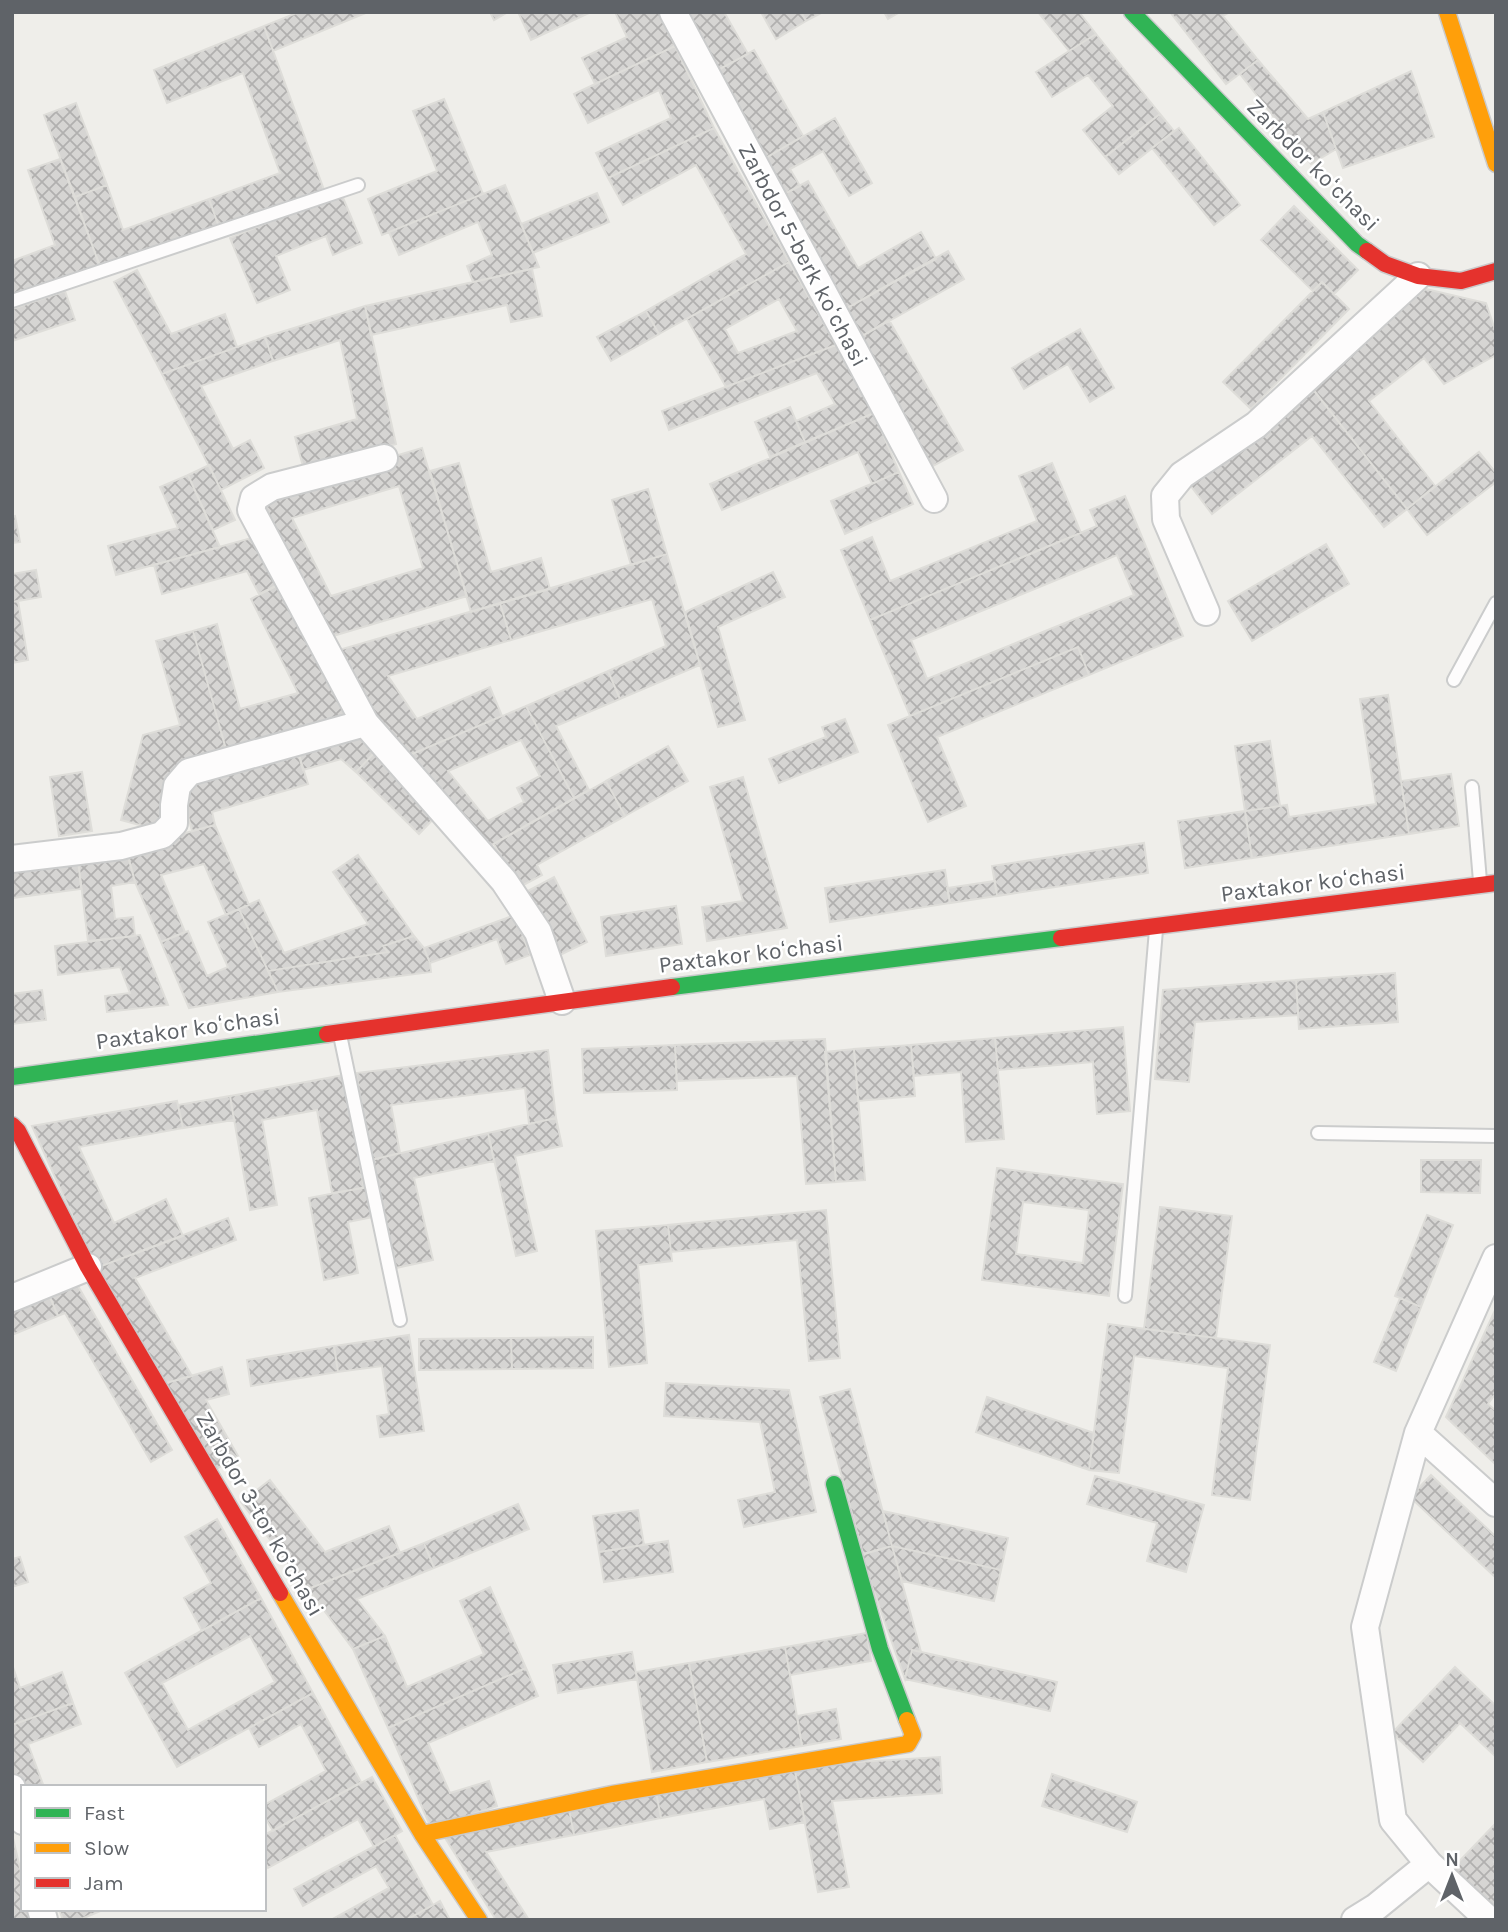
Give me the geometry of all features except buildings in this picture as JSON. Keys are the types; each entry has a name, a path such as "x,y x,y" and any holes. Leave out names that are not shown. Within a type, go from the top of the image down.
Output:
{"street":[{"name":"Zarbdor 5-berk koʻchasi","path":"673,12 934,499"},
{"name":"Zarbdor koʻchasi","path":"1132,12 1357,244 1385,264 1418,276 1461,281 1496,271"},
{"path":"1447,12 1496,164"},
{"path":"1206,612 1166,519 1165,496 1182,475 1256,425 1418,276"},
{"path":"384,458 272,487 254,498 251,510 365,723 504,881 538,932 562,1001"},
{"path":"12,859 121,846 162,835 174,823 177,786 189,772 365,723"},
{"name":"Paxtakor koʻchasi","path":"12,1077 562,1001 1488,884"},
{"name":"Zarbdor 3-tor koʼchasi","path":"12,1125 18,1131 88,1267 422,1835 479,1920"},
{"path":"1489,1920 1429,1864 1393,1820 1366,1627 1418,1433 1496,1258"},
{"path":"12,1298 88,1267"},
{"path":"1418,1433 1496,1503"},
{"path":"422,1835 611,1794 908,1744 912,1735 880,1649 834,1484"},
{"path":"12,1788 21,1815"},
{"path":"1371,1916 1429,1864"}],"lane":[{"path":"12,302 358,185"},
{"path":"1454,680 1496,603"},
{"path":"1472,787 1488,884"},
{"path":"1125,1296 1157,926"},
{"path":"339,1031 400,1320"},
{"path":"1318,1133 1496,1136"}],"traffic: fast":[{"path":"1132,12 1357,244 1367,251"},
{"path":"672,987 1061,938"},
{"path":"12,1077 327,1034"},
{"path":"834,1484 880,1649 907,1720"}],"traffic: slow":[{"path":"1447,12 1496,164"},
{"path":"280,1593 422,1834 479,1920"},
{"path":"422,1834 612,1794 908,1744 913,1735 907,1720"}],"traffic: jam":[{"path":"1367,251 1385,264 1418,276 1461,281 1496,271"},
{"path":"1061,938 1496,883"},
{"path":"327,1034 672,987"},
{"path":"12,1125 18,1131 88,1267 280,1593"}]}
